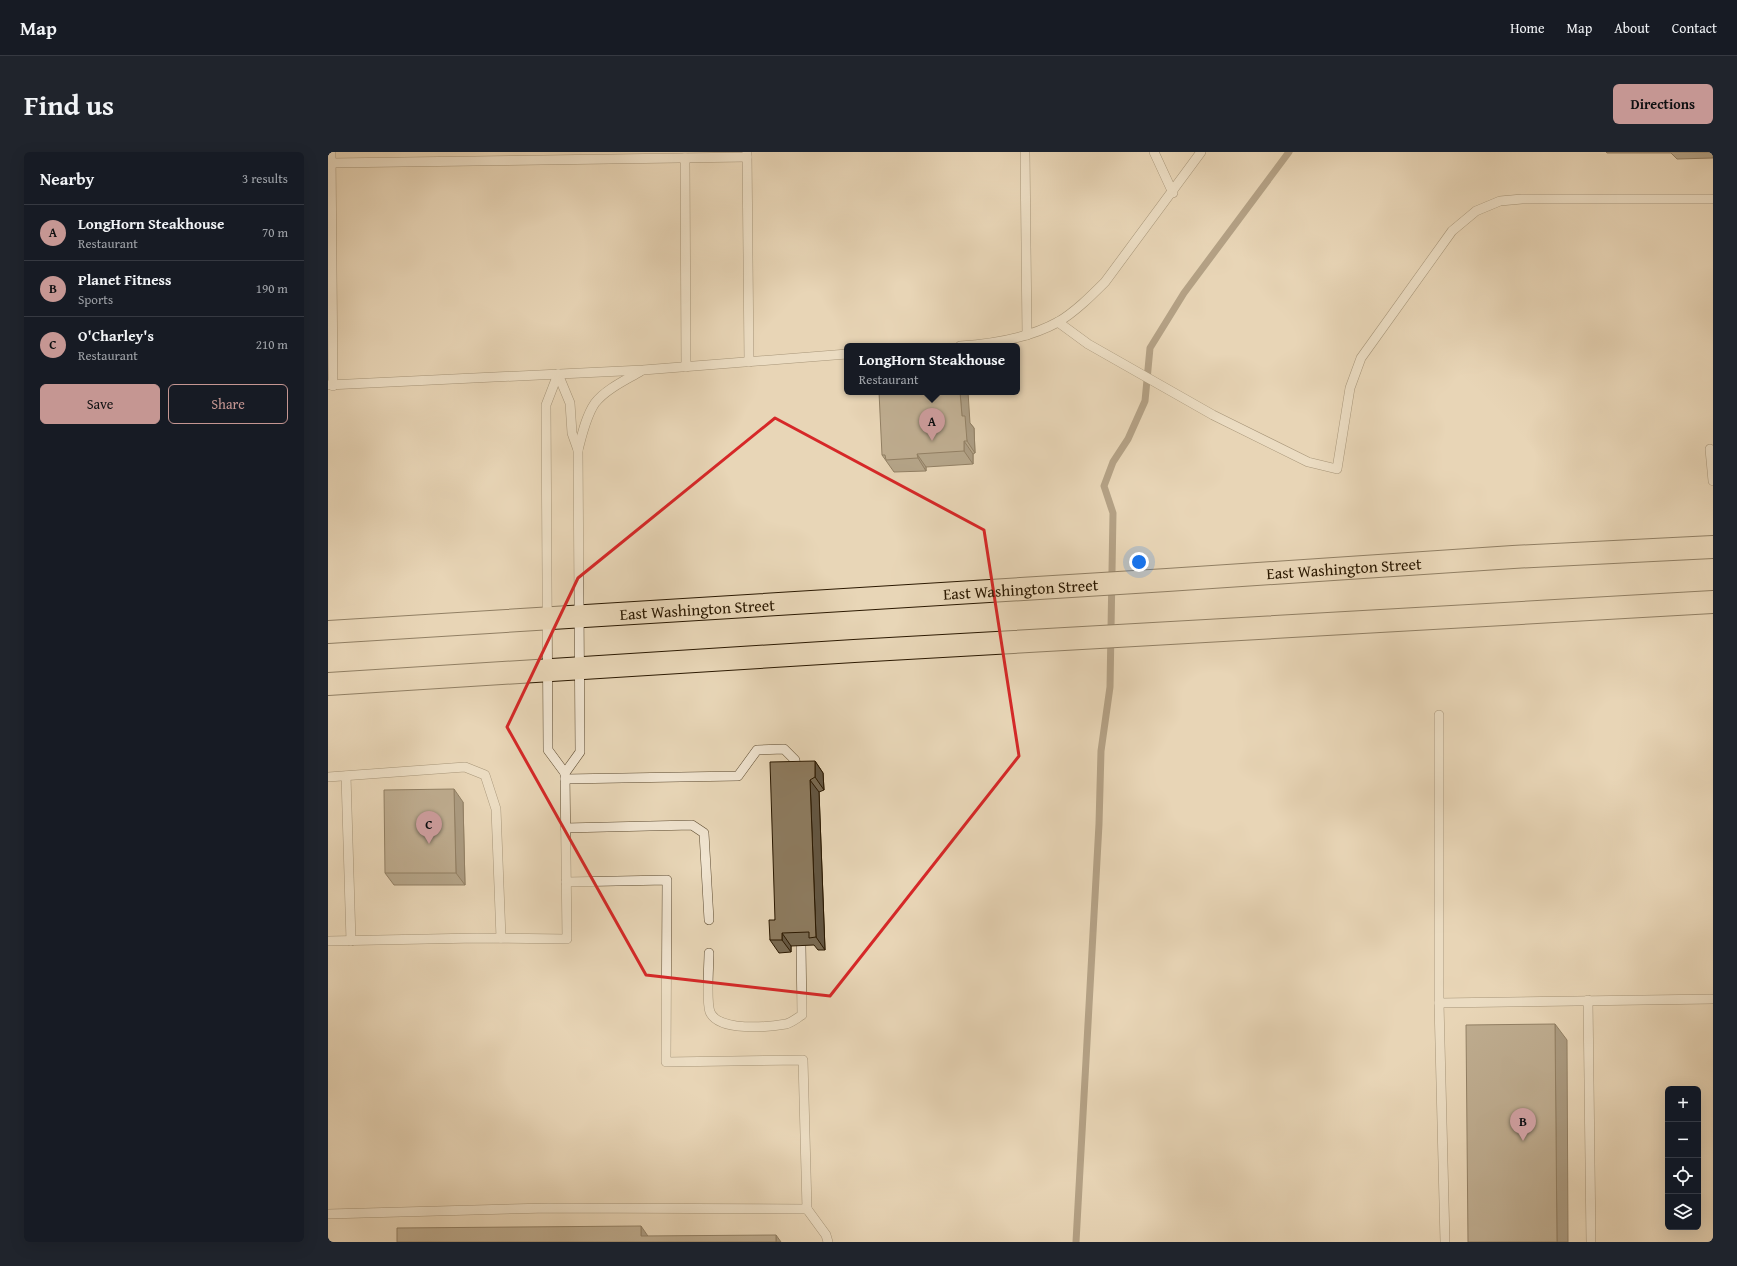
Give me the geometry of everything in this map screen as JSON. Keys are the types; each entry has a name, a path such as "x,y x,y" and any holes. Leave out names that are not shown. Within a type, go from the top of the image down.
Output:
{"main road":[{"name":"East Washington Street","path":"328,632 1513,557 1713,547"},
{"path":"328,684 1713,602"}],"lane":[{"path":"331,152 331,385 643,370 844,354"},
{"path":"1025,152 1027,335"},
{"path":"1154,152 1173,193"},
{"path":"987,343 1027,335 1058,322 1086,300 1105,282 1173,193 1201,152"},
{"path":"331,163 685,158 747,155 749,362"},
{"path":"685,158 686,367"},
{"path":"1058,322 1088,344 1213,416 1308,462 1338,469 1350,388 1361,358 1452,231 1476,211 1500,201 1522,199 1713,199"},
{"path":"328,941 501,938 567,939 565,776 580,752 578,450 589,415 595,404 603,395 643,370"},
{"path":"558,374 570,404 572,433 578,450"},
{"path":"558,374 546,406 548,750 565,776"},
{"path":"1710,449 1713,481"},
{"path":"1439,715 1440,1002 1444,1242"},
{"path":"565,776 738,776 757,750 784,749 794,760 797,774"},
{"path":"328,777 465,767 484,775 496,809 501,938"},
{"path":"346,776 351,941"},
{"path":"565,828 692,825 704,833 709,920"},
{"path":"566,882 667,880 666,1062 803,1060 807,1209 826,1235 828,1242"},
{"path":"709,953 708,999 710,1012 720,1022 748,1027 787,1024 802,1015 801,945"},
{"path":"1440,1002 1713,999"},
{"path":"1588,1000 1591,1242"},
{"path":"328,1214 548,1208 807,1209"}],"highlighted area":[{"path":"775,418 984,530 1019,756 830,996 646,975 507,727 578,578"}],"building":[{"path":"879,395 960,395 962,416 965,416 967,441 964,441 964,451 917,454 918,458 886,460 885,455 882,455"},
{"path":"815,761 815,777 810,780 816,937 809,938 809,932 782,933 782,940 770,940 769,920 775,920 770,762"},
{"path":"454,789 456,873 385,873 384,790"},
{"path":"1555,1024 1557,1242 1468,1242 1466,1025"},
{"path":"641,1226 641,1236 776,1235 776,1242 397,1242 397,1228"}],"waterway":[{"path":"1076,1242 1099,824 1101,751 1110,687 1113,513 1104,486 1113,462 1128,439 1145,401 1150,348 1184,293 1289,152"}],"place":[{"name":"LongHorn Steakhouse","path":"932,441"},
{"name":"O'Charley's","path":"429,844"},
{"name":"Planet Fitness","path":"1523,1141"}]}
